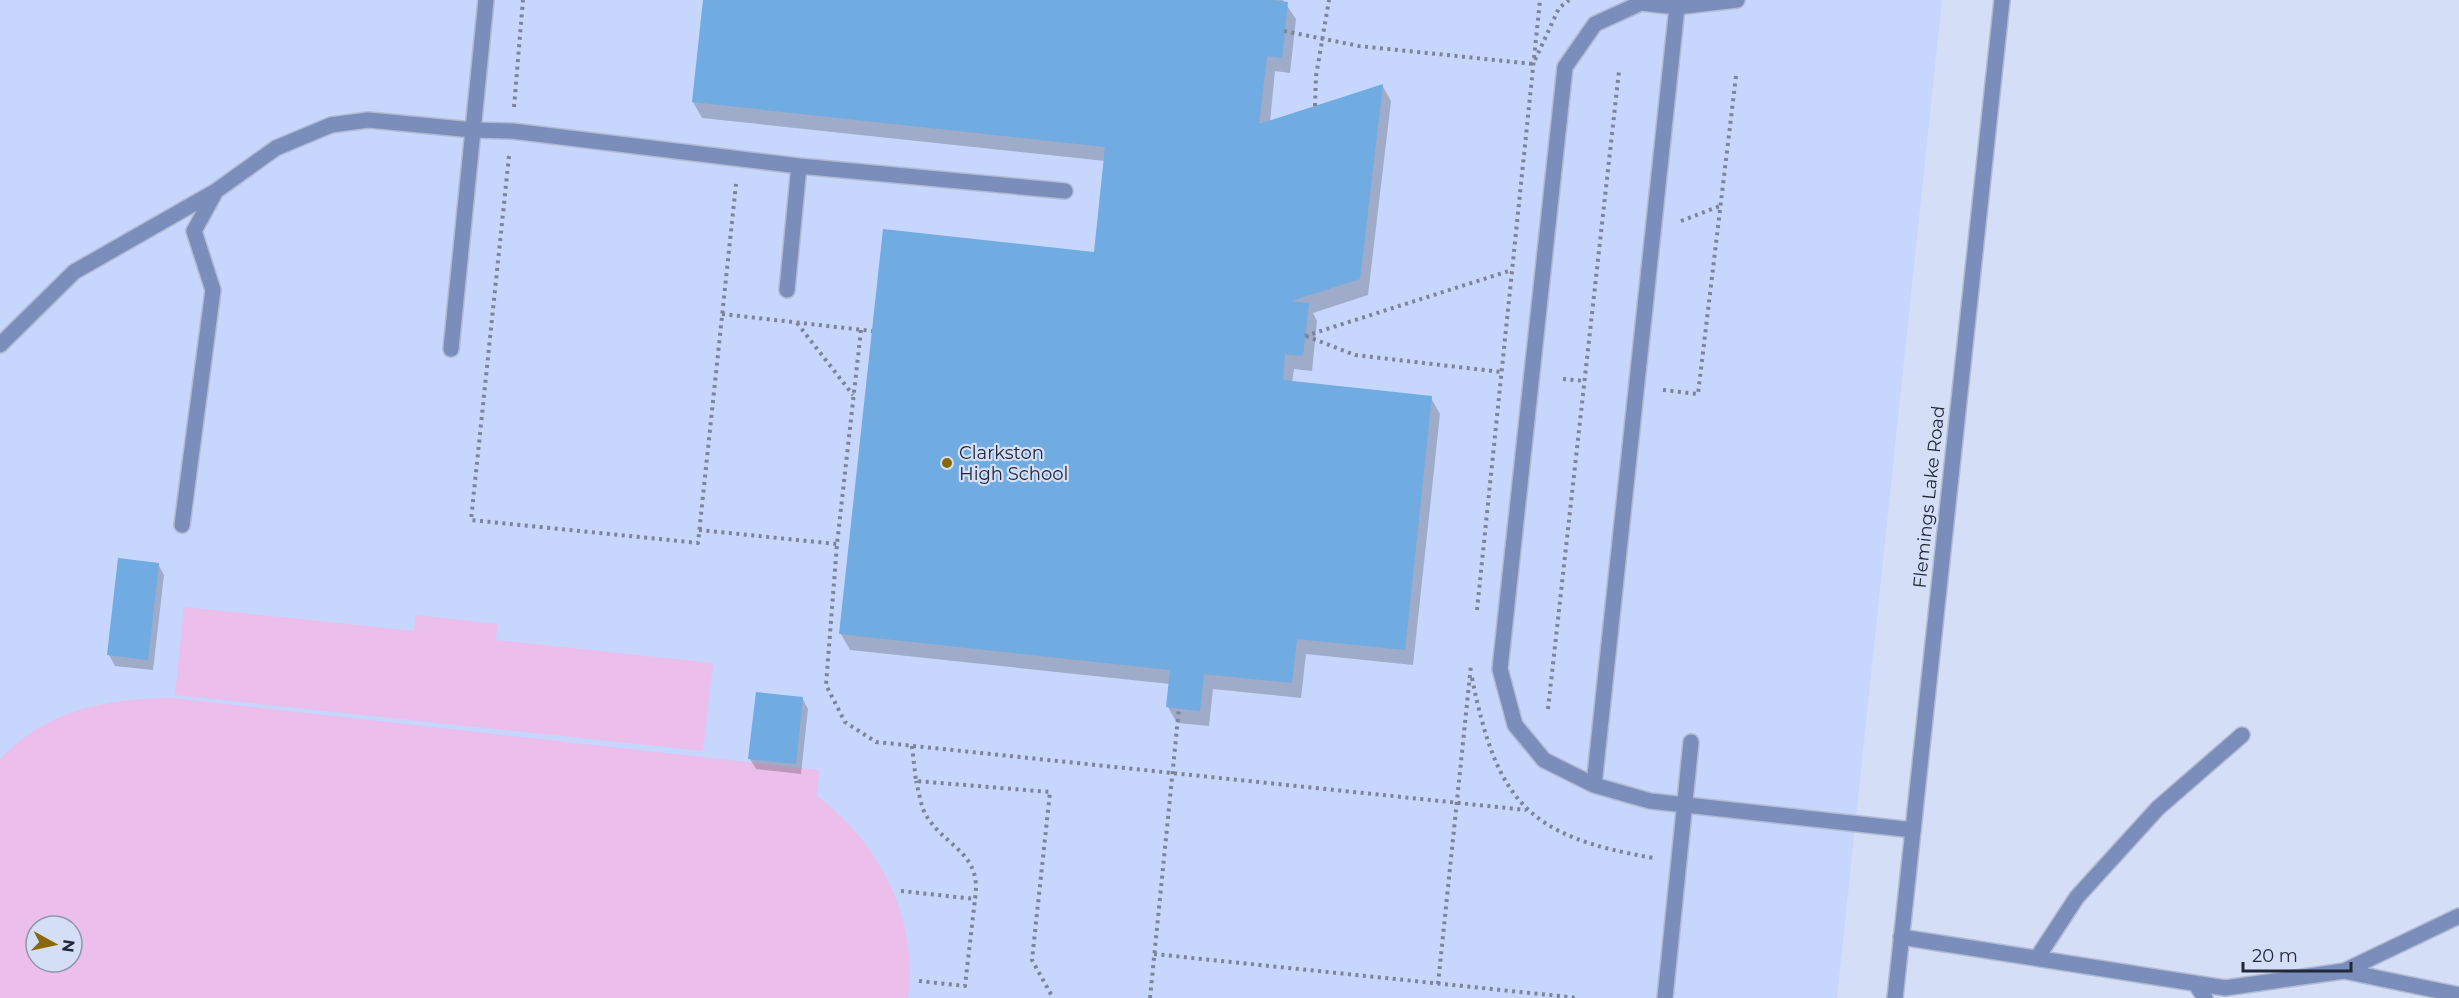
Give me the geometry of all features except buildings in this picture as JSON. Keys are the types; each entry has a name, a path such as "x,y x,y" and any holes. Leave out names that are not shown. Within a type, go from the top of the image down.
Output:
{"street":[{"path":"451,349 486,0"},
{"path":"1737,0 1677,7 1641,3 1595,24 1565,67 1500,669 1515,725 1544,760 1594,785 1650,801 1685,806 1913,830"},
{"name":"Flemings Lake Road","path":"1895,998 2002,0"},
{"path":"1594,785 1677,7"},
{"path":"0,345 74,272 216,191 276,148 331,125 368,120 512,131 800,166 1065,191"},
{"path":"787,290 800,166"},
{"path":"182,525 213,290 194,231 216,191"},
{"path":"2037,958 2077,897 2158,807 2242,735"},
{"path":"1665,998 1690,742"},
{"path":"1901,937 2225,988 2344,971 2459,916"},
{"path":"2344,971 2459,995"},
{"path":"2195,983 2205,998"}],"path":[{"path":"523,0 512,131 471,520 698,543 736,183"},
{"path":"1315,106 1322,38 1329,0"},
{"path":"1477,614 1540,0"},
{"path":"1534,64 1559,8 1569,0"},
{"path":"1284,31 1359,46 1534,64"},
{"path":"1548,709 1619,71"},
{"path":"1663,390 1698,394 1736,76"},
{"path":"1681,221 1720,206"},
{"path":"1501,372 1355,355 1305,336 1512,270"},
{"path":"722,314 872,331"},
{"path":"796,323 854,396"},
{"path":"861,330 837,543 826,685 844,722 876,742 1526,810"},
{"path":"1563,379 1584,381"},
{"path":"699,530 837,543"},
{"path":"1438,984 1472,660"},
{"path":"1471,672 1492,756 1526,810 1568,837 1610,850 1655,858"},
{"path":"1150,998 1179,708"},
{"path":"912,746 916,781 926,816 968,858 978,883 965,986 919,981"},
{"path":"916,781 1050,792 1032,960 1053,998"},
{"path":"901,891 975,899"},
{"path":"1154,954 1578,998"}],"shaded area":[{"name":"Clarkston High School","path":"0,0 1942,0 1837,998 0,998"},
{"path":"184,607 414,631 416,615 497,624 496,640 713,663 703,751 175,695"},
{"path":"171,698 819,770 817,796 859,836 876,859 890,885 900,911 907,940 910,969 908,998 0,998 0,759 18,742 58,718 79,710 123,701"}],"place":[{"name":"Clarkston High School","path":"947,463"}]}
